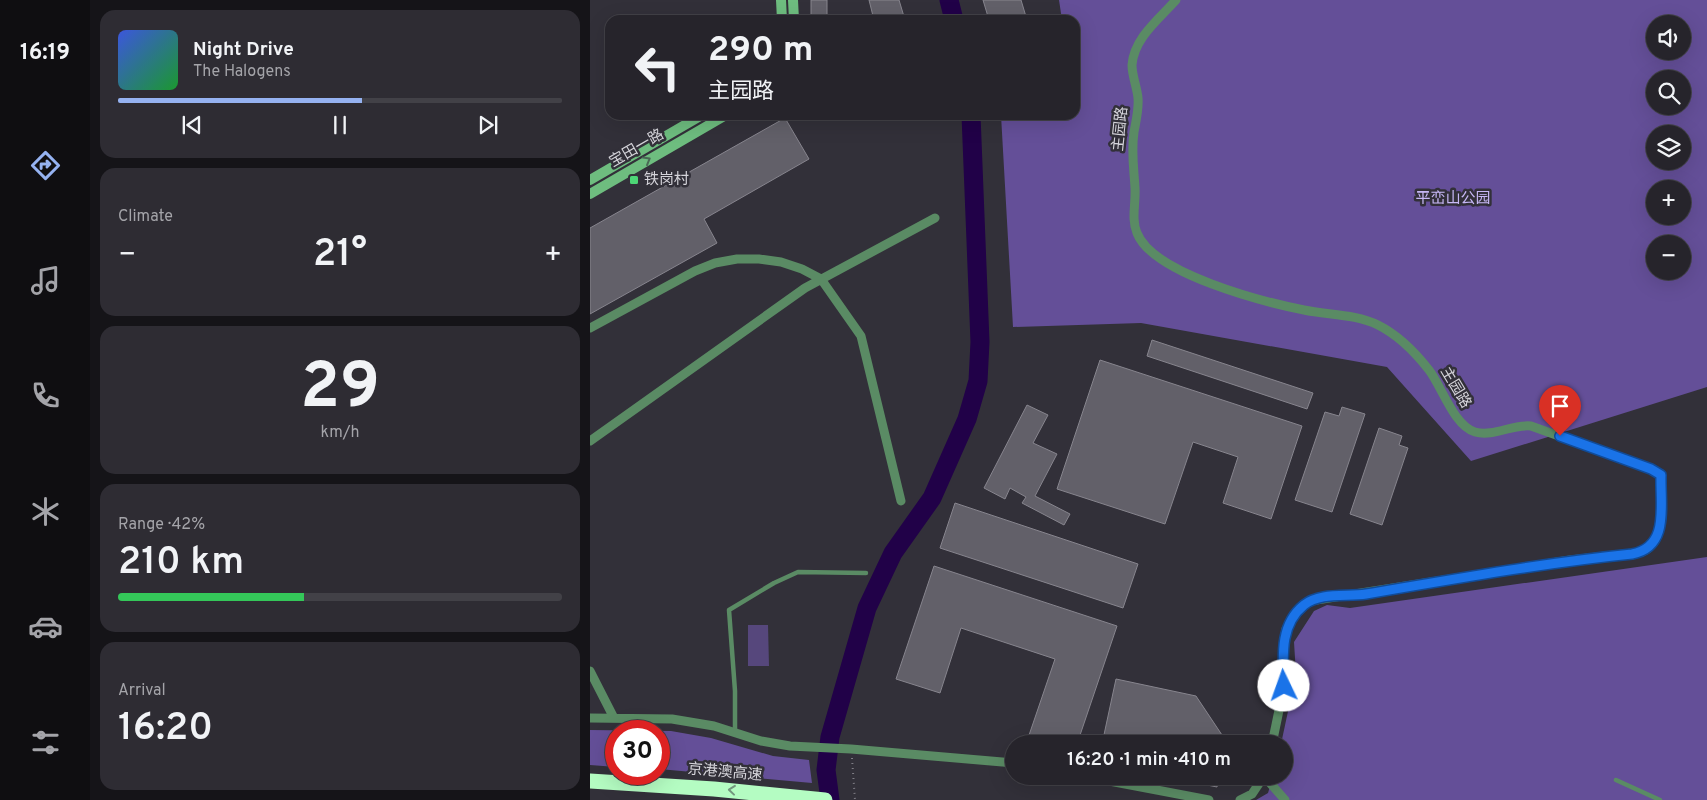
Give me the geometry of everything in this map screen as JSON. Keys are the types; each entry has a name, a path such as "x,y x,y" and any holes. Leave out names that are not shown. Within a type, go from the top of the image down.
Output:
{"highway":[{"name":"京港澳高速","path":"590,780 825,800"}],"main road":[{"path":"781,0 782,15"},
{"path":"792,0 794,15"},
{"name":"宝田一路","path":"590,180 693,120"},
{"name":"宝田一路","path":"590,194 717,120"}],"street":[{"name":"主园路","path":"1176,0 1142,38 1132,65 1138,104 1132,147 1135,226 1137,235 1151,253 1169,265 1243,296 1277,305 1356,318 1378,325 1400,339 1428,368 1458,419 1468,429 1487,433 1516,426 1531,426 1651,469 1661,475 1659,536 1652,546 1642,552 1570,560 1356,595 1316,598 1306,603 1293,616 1285,635 1284,686 1274,735"},
{"path":"590,441 805,288 935,218"},
{"path":"590,328 695,272 715,264 737,259 774,261 802,269 821,280 861,336 901,501"},
{"path":"590,671 614,718"},
{"path":"590,718 672,719 735,732 776,744 1005,762"},
{"path":"1130,785 1209,800"},
{"path":"1240,800 1252,794 1258,785"},
{"path":"1272,785 1285,800"}],"lane":[{"path":"735,732 736,692 729,610 774,583 798,572 866,573"},
{"path":"1616,780 1660,800"}],"path":[{"path":"851,749 856,800"}],"shaded area":[{"path":"748,625 768,625 769,666 748,666"}],"green space":[{"name":"平峦山公园","path":"1059,0 1707,0 1707,387 1471,461 1387,367 1141,323 1013,327 1001,120 1080,120 1080,15 1061,15"},
{"path":"1707,557 1707,800 1256,800 1268,793 1270,785 1293,785 1293,735 1283,735 1296,674 1294,642 1314,611 1327,605 1350,608"},
{"path":"590,730 605,730 605,766 590,765"},
{"path":"670,731 711,738 773,756 809,760 812,783 670,770"}],"building":[{"path":"811,0 827,0 827,15 811,15"},
{"path":"869,0 899,0 904,15 873,15"},
{"path":"983,0 1021,0 1026,15 988,15"},
{"path":"781,120 786,120 809,159 704,219 717,243 590,314 590,228"},
{"path":"1152,340 1313,393 1307,409 1147,356"},
{"path":"1100,360 1302,426 1271,519 1223,503 1238,457 1193,442 1165,524 1057,489"},
{"path":"1027,405 1048,415 1033,443 1057,454 1035,496 1070,514 1064,525 1022,503 1026,497 1010,488 1005,499 984,488"},
{"path":"1342,407 1365,414 1332,512 1295,500 1325,412 1339,416"},
{"path":"1379,428 1402,436 1399,445 1408,448 1382,525 1350,514"},
{"path":"955,503 1138,564 1123,608 940,548"},
{"path":"934,566 1117,626 1080,735 1029,735 1055,659 961,628 940,693 896,679"},
{"path":"1116,679 1196,696 1222,735 1104,735"}],"waterway":[{"path":"949,0 953,15"},
{"path":"830,800 826,770 830,737 867,608 893,553 932,498 967,419 978,381 980,342 971,120"}],"place":[{"name":"铁岗村","path":"634,180"}],"route":[{"path":"1284,686 1283,650 1286,629 1297,611 1306,603 1316,598 1356,595 1570,560 1632,554 1648,550 1659,536 1661,475 1651,469 1560,436"}]}
